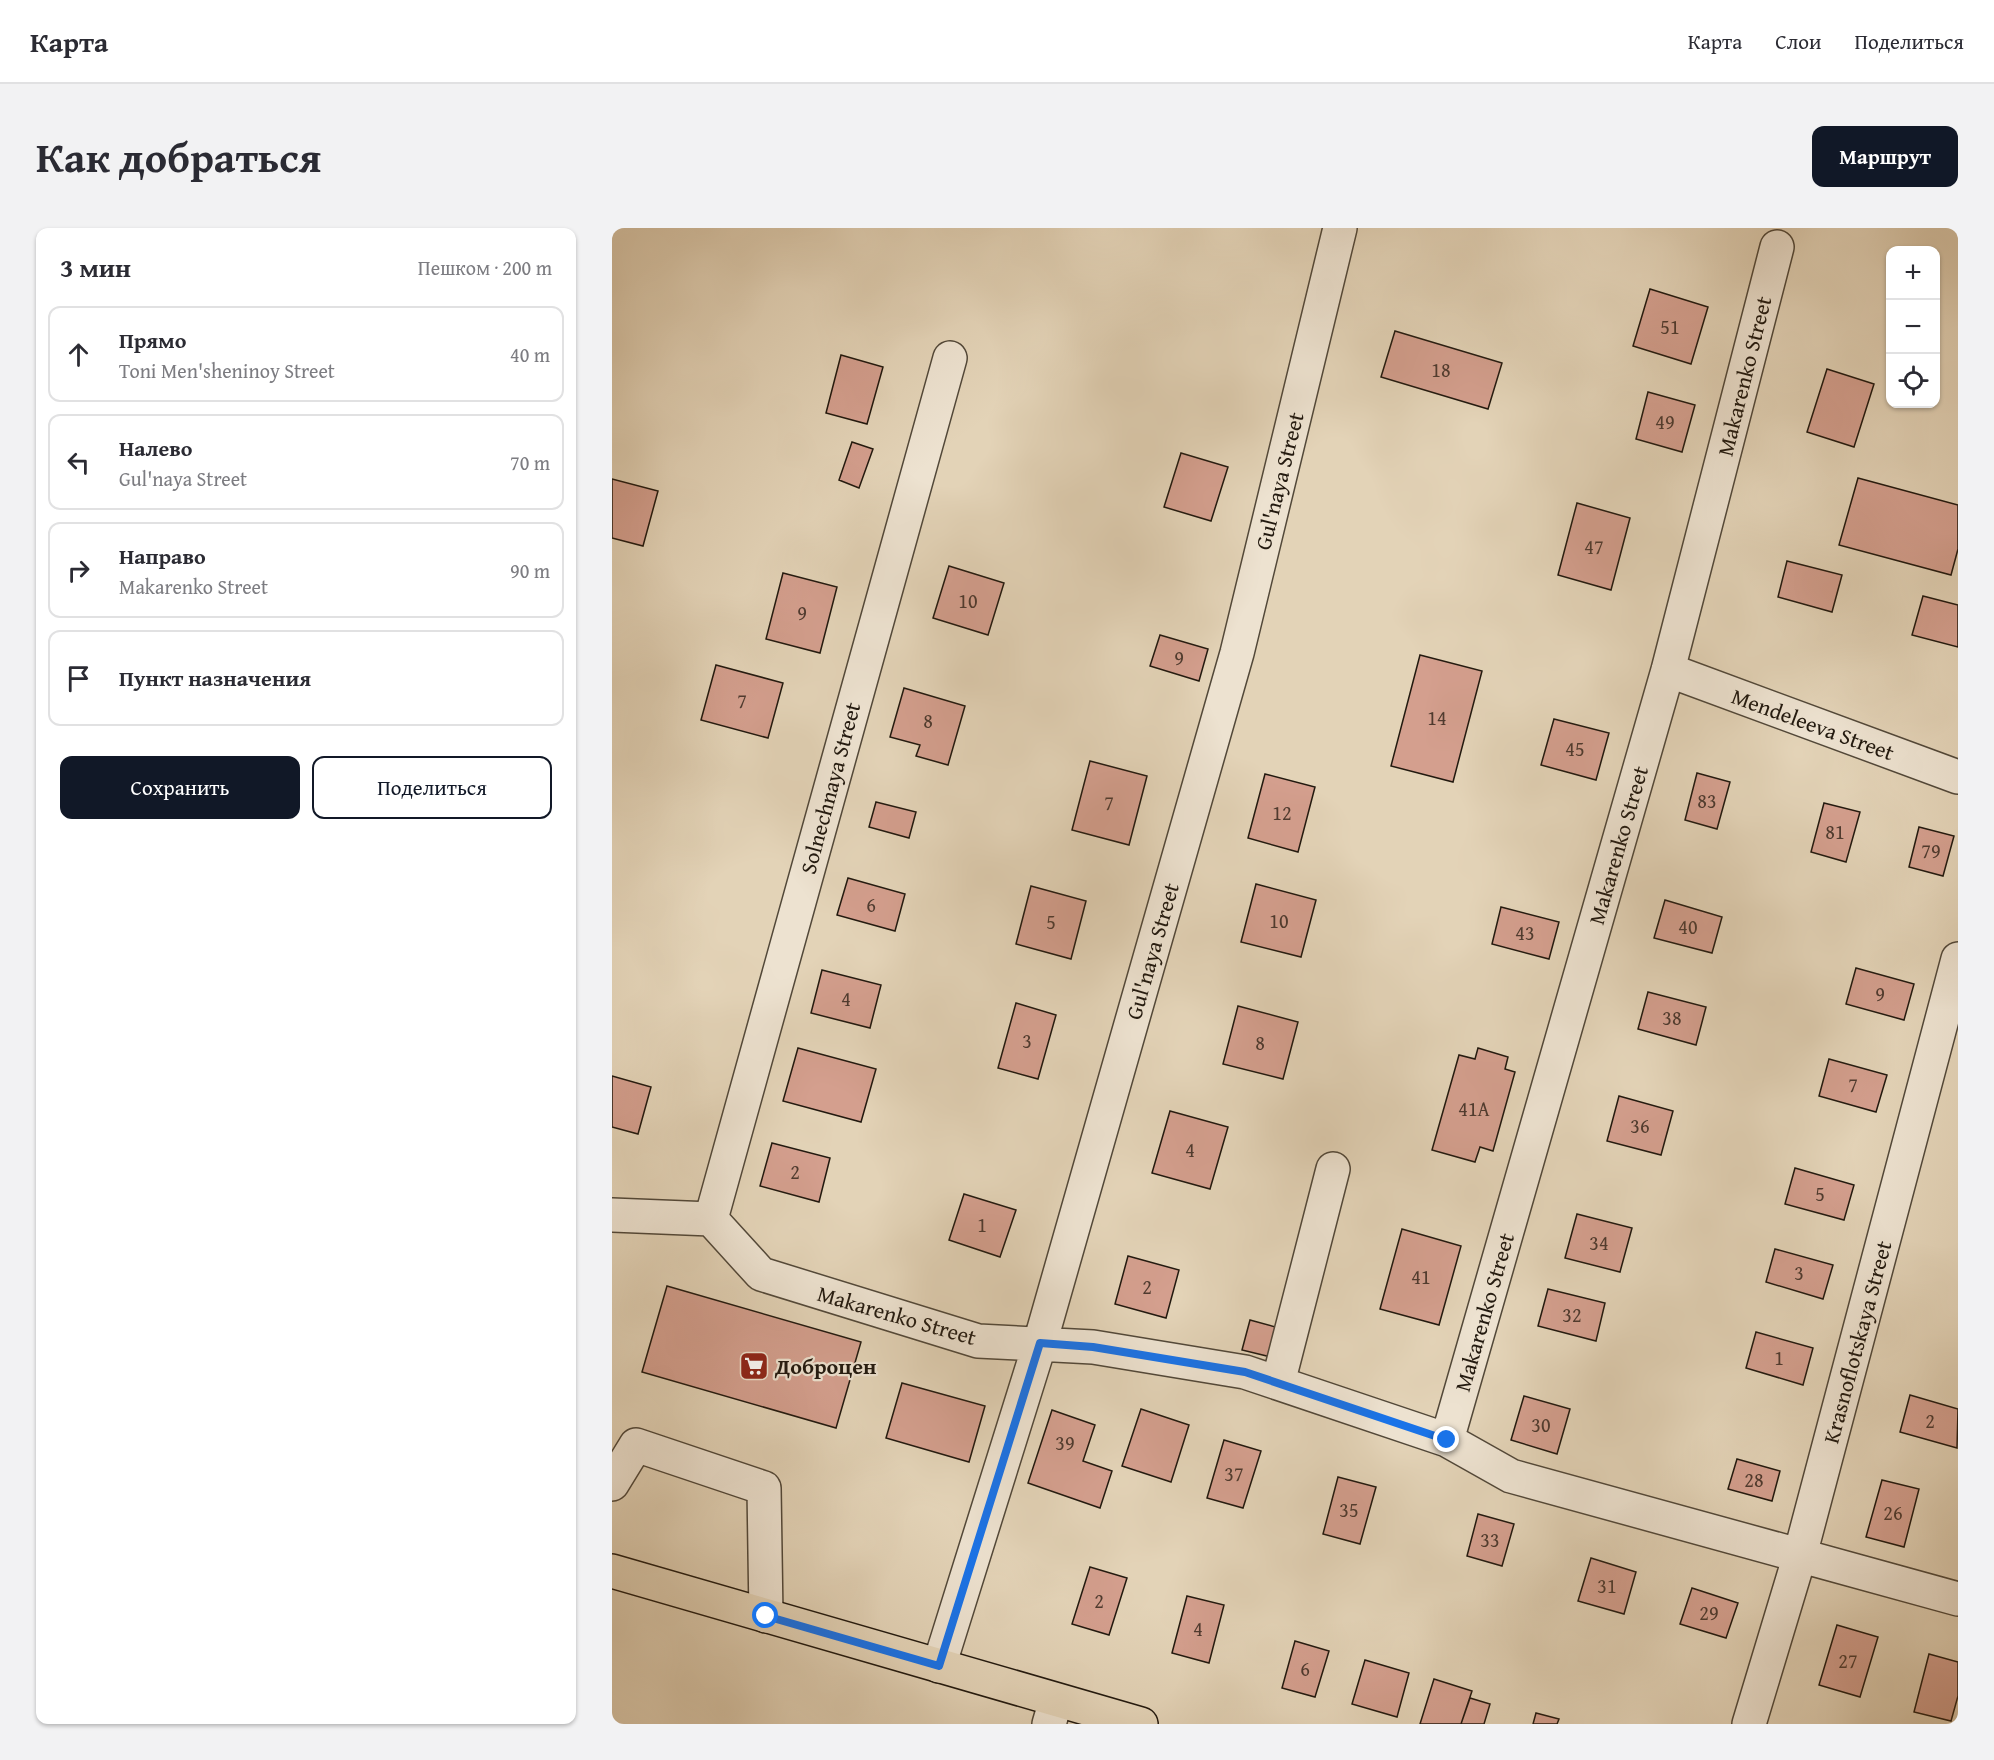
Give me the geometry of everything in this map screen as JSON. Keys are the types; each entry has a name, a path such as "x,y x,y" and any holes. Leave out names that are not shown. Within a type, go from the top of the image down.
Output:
{"main road":[{"path":"612,1571 939,1666 1053,1712 1142,1724"}],"street":[{"name":"Gul'naya Street","path":"939,1666 1040,1343 1237,653 1340,228"},
{"name":"Makarenko Street","path":"1447,1440 1668,670 1777,247"},
{"name":"Solnechnaya Street","path":"711,1219 950,358"},
{"name":"Mendeleeva Street","path":"1668,670 1958,777"},
{"name":"Krasnoflotskaya Street","path":"1749,1724 1800,1555 1958,959"},
{"path":"1278,1383 1333,1169"},
{"path":"612,1215 711,1219"},
{"name":"Makarenko Street","path":"711,1219 761,1274 978,1341 1093,1347 1245,1372 1447,1440 1511,1476 1958,1599"},
{"path":"612,1484 636,1445 764,1488 766,1616"}],"building":[{"path":"1650,289 1708,307 1691,364 1633,346"},
{"path":"1395,331 1502,363 1488,409 1381,377"},
{"path":"841,355 883,367 867,424 826,413"},
{"path":"1827,369 1874,384 1854,447 1807,432"},
{"path":"1648,392 1695,405 1682,452 1636,439"},
{"path":"852,442 873,449 859,488 839,480"},
{"path":"1181,453 1228,467 1211,521 1164,507"},
{"path":"1858,478 1958,505 1958,549 1951,575 1839,545"},
{"path":"612,479 658,491 643,546 612,538"},
{"path":"1577,503 1630,518 1611,590 1558,575"},
{"path":"1787,561 1842,575 1832,612 1778,597"},
{"path":"949,566 1004,583 988,635 933,618"},
{"path":"783,573 837,587 820,653 766,639"},
{"path":"1923,596 1958,605 1958,647 1912,635"},
{"path":"1160,635 1208,649 1199,681 1150,666"},
{"path":"1420,655 1482,671 1453,782 1391,766"},
{"path":"716,665 783,683 768,738 701,720"},
{"path":"904,688 965,706 948,765 916,756 920,745 890,737"},
{"path":"1554,719 1609,733 1596,780 1541,765"},
{"path":"1090,761 1147,776 1129,845 1072,830"},
{"path":"1697,773 1730,782 1717,829 1685,820"},
{"path":"1265,774 1315,787 1298,852 1248,838"},
{"path":"876,802 916,812 909,838 869,827"},
{"path":"1824,803 1860,812 1846,862 1811,852"},
{"path":"1919,827 1954,836 1943,876 1909,867"},
{"path":"848,878 905,894 895,931 837,915"},
{"path":"1256,884 1316,900 1301,957 1241,942"},
{"path":"1031,886 1086,901 1071,959 1016,944"},
{"path":"1665,900 1722,917 1712,953 1654,938"},
{"path":"1501,907 1559,922 1549,959 1492,944"},
{"path":"1856,968 1914,984 1904,1020 1846,1004"},
{"path":"822,970 881,985 870,1028 811,1013"},
{"path":"1648,992 1706,1007 1696,1045 1638,1029"},
{"path":"1016,1003 1056,1015 1038,1079 998,1068"},
{"path":"1238,1006 1298,1022 1283,1079 1223,1064"},
{"path":"798,1048 876,1069 861,1122 783,1101"},
{"path":"1478,1048 1508,1057 1505,1069 1515,1072 1493,1151 1480,1147 1475,1162 1432,1150 1459,1055 1475,1059"},
{"path":"1829,1059 1887,1075 1876,1112 1819,1096"},
{"path":"612,1076 651,1087 638,1134 612,1127"},
{"path":"1619,1096 1673,1111 1661,1155 1607,1141"},
{"path":"1170,1111 1228,1127 1210,1189 1152,1173"},
{"path":"772,1143 830,1158 819,1202 760,1186"},
{"path":"1795,1168 1854,1185 1844,1220 1785,1204"},
{"path":"964,1194 1016,1210 1000,1257 949,1240"},
{"path":"1577,1214 1632,1228 1620,1272 1565,1258"},
{"path":"1402,1229 1461,1246 1439,1325 1380,1309"},
{"path":"1775,1249 1833,1265 1823,1299 1766,1282"},
{"path":"1128,1256 1179,1270 1166,1318 1115,1304"},
{"path":"667,1286 861,1342 836,1428 642,1372"},
{"path":"1548,1289 1605,1303 1596,1341 1538,1326"},
{"path":"1250,1320 1279,1328 1271,1357 1242,1350"},
{"path":"1756,1332 1813,1348 1803,1385 1746,1368"},
{"path":"902,1383 985,1406 969,1462 886,1438"},
{"path":"1910,1395 1958,1409 1957,1448 1900,1432"},
{"path":"1524,1396 1570,1409 1557,1454 1511,1440"},
{"path":"1141,1409 1189,1425 1171,1482 1122,1466"},
{"path":"1052,1410 1095,1425 1083,1461 1112,1471 1100,1508 1028,1483"},
{"path":"1224,1440 1261,1451 1243,1508 1207,1498"},
{"path":"1737,1459 1780,1471 1772,1501 1728,1489"},
{"path":"1338,1477 1376,1487 1360,1544 1323,1534"},
{"path":"1882,1480 1919,1489 1904,1547 1866,1537"},
{"path":"1478,1514 1514,1524 1502,1566 1467,1556"},
{"path":"1591,1558 1636,1572 1624,1614 1578,1601"},
{"path":"1090,1567 1127,1578 1109,1635 1072,1624"},
{"path":"1692,1588 1738,1603 1726,1638 1680,1624"},
{"path":"1187,1596 1224,1605 1209,1663 1172,1653"},
{"path":"1837,1625 1878,1637 1860,1697 1819,1685"},
{"path":"1295,1641 1329,1651 1315,1697 1282,1688"},
{"path":"1929,1654 1958,1662 1958,1696 1951,1721 1914,1712"},
{"path":"1365,1660 1409,1673 1397,1717 1352,1704"},
{"path":"1434,1679 1472,1691 1461,1724 1420,1724"},
{"path":"1470,1698 1490,1704 1484,1724 1461,1724"},
{"path":"1536,1713 1559,1719 1557,1724 1533,1724"}],"place":[{"name":"Доброцен","path":"754,1366"}],"route":[{"path":"766,1616 939,1666 1040,1343 1093,1347 1245,1372 1447,1440"}]}
